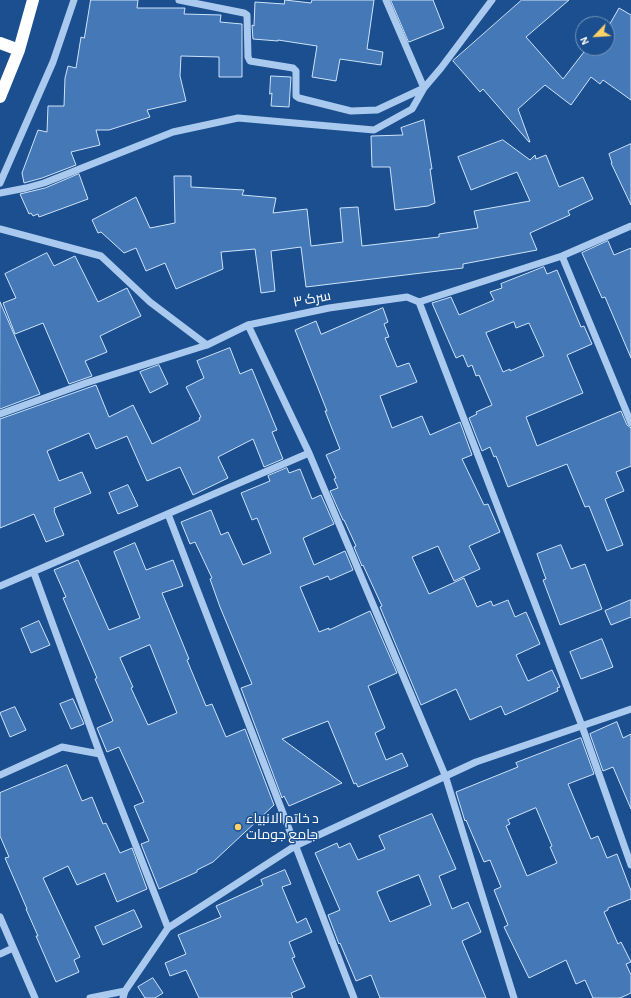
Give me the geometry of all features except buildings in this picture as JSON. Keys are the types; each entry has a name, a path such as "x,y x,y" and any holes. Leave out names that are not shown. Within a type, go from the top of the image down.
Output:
{"highway":[{"path":"0,97 19,50 33,0"},
{"path":"0,43 19,50"}],"street":[{"path":"0,183 53,62 74,0"},
{"path":"178,0 244,13 247,15 248,57 250,61 293,68 296,71 296,96 299,98 351,111 377,110 424,88"},
{"path":"386,0 424,88"},
{"path":"0,193 44,183 173,132 238,118 374,130 412,109 424,88 441,68 492,0"},
{"name":"سرک ۳","path":"0,414 86,383 207,345 248,326 329,308 408,297 419,302 562,256 631,226"},
{"path":"1,232 101,256 150,302 207,345"},
{"path":"562,256 631,423"},
{"path":"419,302 582,726 631,865"},
{"path":"248,326 309,453 445,775 514,998"},
{"path":"0,586 309,453"},
{"path":"168,514 354,998"},
{"path":"34,572 100,754 168,928"},
{"path":"90,998 124,995 168,928 295,846 445,775 476,762 631,709"},
{"path":"0,775 62,747 100,754"},
{"path":"0,917 35,998"},
{"path":"0,954 13,948"}],"place":[{"name":"د خاتم الانبیاء جامع جومات","path":"238,827"}]}
